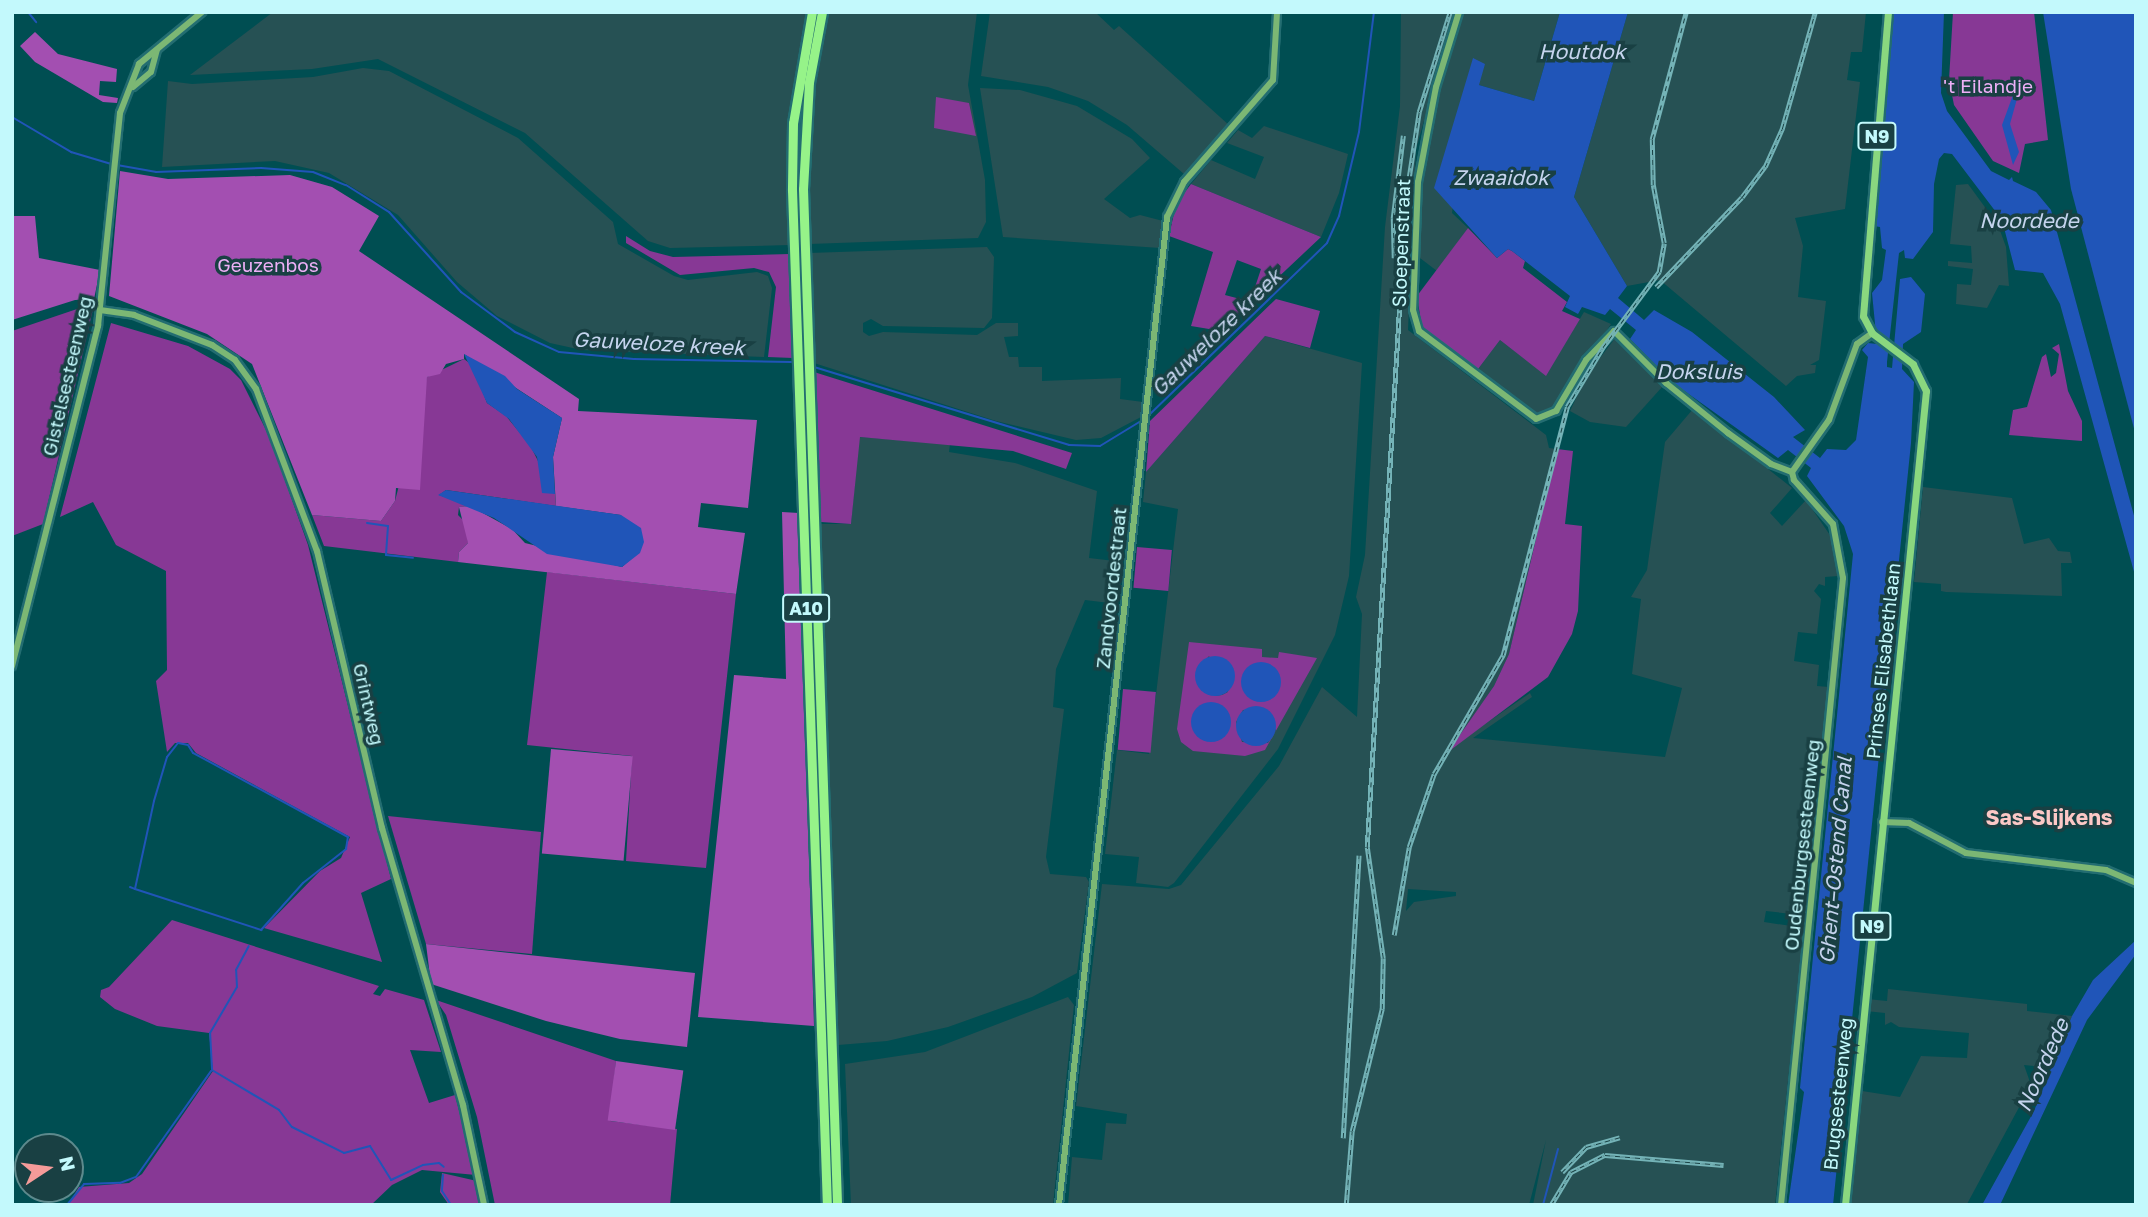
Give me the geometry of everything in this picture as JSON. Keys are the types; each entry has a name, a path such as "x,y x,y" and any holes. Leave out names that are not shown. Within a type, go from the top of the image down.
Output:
{"highway":[{"name":"A10","path":"811,12 793,123 792,190 827,1205"},
{"name":"A10","path":"822,12 809,82 803,189 837,1205"}],"main road":[{"name":"N9","path":"1875,335 1865,322 1862,302 1888,12"},
{"name":"Prinses Elisabethlaan","path":"1865,986 1926,391 1915,367 1875,335"},
{"name":"Brugsesteenweg","path":"1845,1205 1865,986"}],"street":[{"path":"140,73 164,41 202,12"},
{"name":"Zandvoordestraat","path":"1059,1205 1170,204 1273,80 1277,12"},
{"name":"Sloepenstraat","path":"1459,12 1444,55 1421,157 1415,325 1430,342 1536,419 1556,411 1586,360 1607,333 1616,333 1666,383 1728,433 1771,464 1792,472"},
{"path":"140,73 149,74 148,63"},
{"name":"Gistelsesteenweg","path":"12,666 100,310 118,124 129,90 140,73"},
{"name":"Grintweg","path":"100,310 134,315 212,345 235,360 256,389 317,551 382,828 463,1105 484,1205"},
{"path":"1792,472 1819,436 1834,409 1857,344 1875,335"},
{"name":"Oudenburgsesteenweg","path":"1781,1205 1843,578 1836,532 1811,497 1794,480 1792,472"},
{"path":"1882,822 1914,826 1966,853 2092,867 2136,883"}],"shaded area":[{"path":"273,12 807,12 789,128 790,245 670,248 648,241 525,133 378,59 312,69 190,75"},
{"path":"827,12 977,12 968,85 985,180 986,222 978,238 809,244 811,106"},
{"path":"990,12 1095,12 1114,30 1119,26 1230,126 1184,174 1127,125 1088,101 1048,87 981,76"},
{"path":"1401,12 1455,12 1416,149 1408,330 1546,435 1549,448 1557,449 1509,654 1494,686 1452,747 1530,693 1532,697 1473,738 1665,757 1682,688 1632,674 1641,599 1631,597 1647,570 1665,442 1693,409 1792,488 1770,513 1782,526 1806,500 1834,541 1838,576 1825,577 1825,586 1819,584 1814,591 1821,599 1817,634 1798,632 1794,661 1819,665 1817,686 1829,687 1807,904 1793,903 1792,914 1766,911 1764,922 1804,928 1775,1205 1533,1205 1546,1140 1529,1205 1068,1205 1072,1157 1102,1160 1106,1123 1126,1124 1127,1114 1076,1106 1102,884 1169,889 1181,885 1279,766 1322,687 1357,717 1362,614 1356,597 1365,555 1385,227 1400,106","holes":["1408,889 1456,892 1456,896 1414,902 1406,911"]},
{"path":"1463,12 1560,12 1534,101 1479,85 1470,71 1452,213 1468,228 1437,271 1420,258 1421,183 1439,87"},
{"path":"1628,12 1866,12 1862,52 1851,52 1847,80 1860,82 1845,209 1795,218 1803,246 1798,297 1826,301 1819,360 1810,365 1816,365 1815,373 1797,376 1786,386 1660,280 1627,286 1574,197"},
{"path":"363,68 389,71 518,138 613,222 618,244 674,276 688,280 757,272 768,276 772,288 764,357 582,350 550,343 497,316 457,282 398,215 329,173 275,161 162,167 168,81 192,84 313,77"},
{"path":"980,88 1020,90 1077,106 1132,139 1150,158 1104,199 1130,218 1140,215 1163,221 1160,248 1003,237"},
{"path":"1264,126 1348,154 1339,193 1321,237 1191,184 1211,160 1255,179 1264,157 1227,143 1238,130 1252,138"},
{"path":"1968,184 1998,225 2006,247 2009,286 1999,285 1987,308 1956,304 1957,284 1971,285 1973,269 1948,266 1948,261 1972,263 1971,246 1950,244 1956,185"},
{"path":"987,247 994,257 992,318 984,328 883,326 871,319 863,323 863,332 869,336 883,332 977,335 996,323 1018,323 1018,336 1004,337 1009,357 1018,357 1019,367 1042,367 1042,381 1121,378 1120,399 1143,402 1141,417 1101,438 1076,440 996,421 814,363 809,253"},
{"path":"1584,312 1611,324 1555,409 1535,415 1475,373 1500,340 1546,375"},
{"path":"1265,336 1362,363 1349,576 1335,635 1278,749 1174,883 1168,887 1136,883 1139,857 1105,854 1117,750 1149,754 1178,509 1143,502 1146,472"},
{"path":"1616,337 1663,386 1626,427 1590,422 1570,411 1587,375"},
{"path":"859,437 950,444 949,452 1015,463 1097,491 1089,558 1123,562 1118,604 1085,600 1056,669 1053,707 1064,709 1046,857 1050,874 1086,877 1089,882 1077,973 1032,997 948,1027 887,1041 838,1045 820,524 851,524"},
{"path":"1923,487 2012,498 2024,544 2049,538 2058,551 2070,552 2072,563 2061,563 2062,596 1946,592 1941,591 1941,584 1914,582"},
{"path":"1888,989 2027,1004 2027,1011 2072,1016 2051,1068 2024,1065 2031,1085 1967,1204 1850,1205 1862,1091 1900,1097 1921,1056 1967,1058 1969,1033 1899,1027 1891,1022 1885,1025 1885,1013 1866,1011 1867,999 1887,1001"},
{"path":"1068,997 1074,1005 1053,1205 851,1205 845,1064 925,1052"}],"green space":[{"name":"'t Eilandje","path":"1953,12 2034,12 2048,140 2025,144 2019,173 1993,161 1954,105 1949,80"},
{"path":"35,32 58,54 117,69 116,82 100,81 99,95 118,98 117,103 103,102 35,62 20,46"},
{"path":"936,97 969,103 976,136 934,128"},
{"name":"Geuzenbos","path":"120,171 168,179 290,175 332,187 379,216 359,251 579,399 578,411 757,420 748,508 701,503 698,527 745,533 736,594 458,562 459,552 468,543 459,507 470,506 512,529 525,543 622,567 630,560 621,515 556,506 553,457 562,418 464,354 464,359 446,364 440,374 427,377 420,490 396,488 395,501 381,521 312,515 252,364 207,334 109,296"},
{"path":"1191,184 1321,237 1221,331 1191,326 1213,252 1169,236 1176,204","holes":["1237,260 1261,269 1253,293 1244,300 1225,295"]},
{"path":"12,216 35,216 39,258 100,270 94,299 75,300 12,320"},
{"path":"1468,228 1497,258 1508,249 1525,261 1523,268 1567,302 1562,311 1580,319 1546,376 1500,340 1475,373 1422,328 1417,296"},
{"path":"626,236 650,251 673,257 790,254 793,358 768,357 776,287 769,272 754,268 680,275 626,243"},
{"path":"1276,299 1320,311 1310,348 1265,336 1146,472 1150,421"},
{"path":"77,309 93,309 43,524 12,536 12,331"},
{"path":"111,323 188,346 230,369 241,380 270,438 308,545 391,879 361,893 382,962 264,928 320,871 341,858 350,837 196,753 188,743 175,743 167,752 156,681 167,670 166,571 116,545 93,502 60,517"},
{"path":"2059,344 2068,391 2082,421 2082,441 2009,435 2013,410 2027,407 2042,357 2046,354 2051,377 2056,373 2059,354 2052,348"},
{"path":"464,359 472,365 487,403 506,416 530,445 539,463 542,483 555,494 556,506 446,490 439,495 470,506 459,507 458,515 467,524 468,543 459,552 458,562 324,546 312,515 381,521 395,501 427,377"},
{"path":"814,372 1072,453 1066,469 1013,451 860,437 851,524 821,522"},
{"path":"1557,449 1573,451 1565,524 1582,526 1578,611 1572,634 1548,677 1448,752 1494,686 1509,654"},
{"path":"782,512 799,513 814,1026 698,1017 734,675 786,679"},
{"path":"1137,547 1172,550 1168,591 1133,588"},
{"path":"547,572 736,594 706,868 626,861 632,756 527,745"},
{"path":"1189,642 1262,649 1262,657 1278,658 1279,652 1317,658 1276,731 1269,711 1243,710 1236,722 1242,742 1268,743 1274,734 1265,750 1245,756 1193,751 1181,742 1177,729","holes":["1209,656 1228,692 1222,695 1215,696 1196,672"]},
{"path":"1123,689 1156,692 1151,753 1118,750"},
{"path":"551,749 633,756 624,861 542,854"},
{"path":"388,816 541,832 532,954 426,944"},
{"path":"172,920 379,986 373,994 380,996 385,989 424,1000 441,1052 410,1050 429,1103 455,1095 476,1175 422,1170 392,1185 371,1205 68,1205 84,1203 84,1187 129,1183 142,1174 213,1071 209,1033 157,1026 115,1009 100,997 101,990 109,987"},
{"path":"426,944 695,973 687,1047 620,1039 546,1021 431,984"},
{"path":"436,1000 616,1061 610,1121 677,1129 670,1205 495,1205 477,1117 446,1015"},
{"path":"616,1061 683,1070 675,1130 608,1120"},
{"path":"442,1173 477,1181 481,1205 449,1205 440,1192"}],"water":[{"path":"1560,12 1628,12 1574,197 1627,286 1618,298 1644,320 1654,310 1692,332 1774,397 1805,430 1793,437 1820,458 1827,449 1846,450 1856,440 1868,357 1862,350 1868,343 1877,344 1872,293 1882,280 1886,250 1882,248 1880,227 1874,226 1893,12 1944,12 1941,93 1947,111 1991,171 2009,180 2012,177 2013,181 2036,192 2051,210 2136,523 2136,579 2060,304 2043,273 2015,270 2002,220 1952,154 1944,153 1939,159 1934,184 1933,232 1913,259 1905,258 1904,250 1899,253 1887,362 1887,367 1892,368 1900,279 1911,277 1925,294 1921,332 1903,344 1902,369 1914,382 1911,443 1833,1205 1788,1205 1804,1092 1800,1088 1853,554 1844,526 1807,476 1811,468 1788,450 1778,458 1672,382 1630,339 1636,330 1610,309 1605,315 1582,307 1578,314 1565,307 1570,296 1512,251 1508,249 1497,258 1434,188 1473,58 1485,64 1479,85 1534,101"},
{"path":"2043,12 2136,12 2136,436 2071,189"},
{"path":"2017,84 2020,88 2010,124 2019,152 2013,165 2002,125"},
{"path":"464,354 505,376 517,389 562,418 553,457 555,494 542,493 537,457 509,419 487,403"},
{"path":"446,490 621,515 641,528 644,542 640,553 622,567 547,554 494,518 438,495"},
{"path":"1215,656 1223,657 1229,662 1234,668 1234,684 1229,690 1223,695 1215,696 1207,695 1201,690 1196,684 1195,676 1196,668 1201,662 1207,657"},
{"path":"1261,662 1269,663 1275,668 1280,674 1280,690 1275,696 1269,701 1261,702 1253,701 1247,696 1242,690 1241,682 1242,674 1247,668 1253,663"},
{"path":"1211,702 1219,703 1225,708 1230,714 1230,730 1225,736 1219,741 1211,742 1203,741 1197,736 1192,730 1191,722 1192,714 1197,708 1203,703"},
{"path":"1256,706 1264,707 1270,712 1275,718 1275,734 1270,740 1264,745 1256,746 1248,745 1242,740 1237,734 1236,726 1237,718 1242,712 1248,707"},
{"path":"2136,940 2136,954 2087,1020 2000,1205 1982,1205 2034,1111 2072,1016 2093,980"}],"waterway":[{"path":"28,12 36,22"},
{"name":"Gauweloze kreek","path":"1148,416 1327,243 1339,216 1359,132 1374,12"},
{"name":"Gauweloze kreek","path":"12,117 71,152 111,164"},
{"name":"Gauweloze kreek","path":"117,165 156,172 261,168 313,172 346,185 389,212 461,292 515,332 559,352 634,359 791,362"},
{"name":"Gauweloze kreek","path":"814,367 1069,445 1100,446 1141,421"},
{"path":"367,523 388,526 386,555 413,558"},
{"path":"130,887 135,889 261,930 303,883 346,849 348,837 193,753 188,745 178,743 167,757 154,801 135,889"},
{"path":"212,1069 210,1033 237,987 236,970 249,946"},
{"path":"212,1070 279,1110 292,1127 344,1153 370,1146 391,1180 423,1165 439,1163 444,1167"},
{"path":"67,1205 84,1184 120,1183 136,1177 211,1071"},
{"path":"1543,1205 1558,1149"},
{"path":"443,1175 442,1191 451,1205"}],"railway":[{"path":"1346,1205 1352,1131 1382,1009 1383,958 1367,847 1406,197 1419,112 1450,12"},
{"path":"1394,935 1409,847 1434,774 1503,655 1567,407 1603,347 1659,272 1664,243 1653,185 1652,139 1686,12"},
{"path":"1656,287 1742,197 1765,167 1782,129 1815,12"},
{"path":"1394,258 1393,218 1403,136"},
{"path":"1343,1138 1359,855"},
{"path":"1562,1172 1586,1147 1620,1137"},
{"path":"1551,1205 1571,1172 1605,1155 1724,1165"}],"district":[{"name":"Sas-Slijkens","path":"2049,817"}],"water label":[{"name":"Houtdok","path":"1582,51"},
{"name":"Zwaaidok","path":"1501,177"},
{"name":"Noordede","path":"2029,220"},
{"name":"Doksluis","path":"1699,371"},
{"name":"Ghent–Ostend Canal","path":"1835,860"},
{"name":"Noordede","path":"2042,1065"}]}
